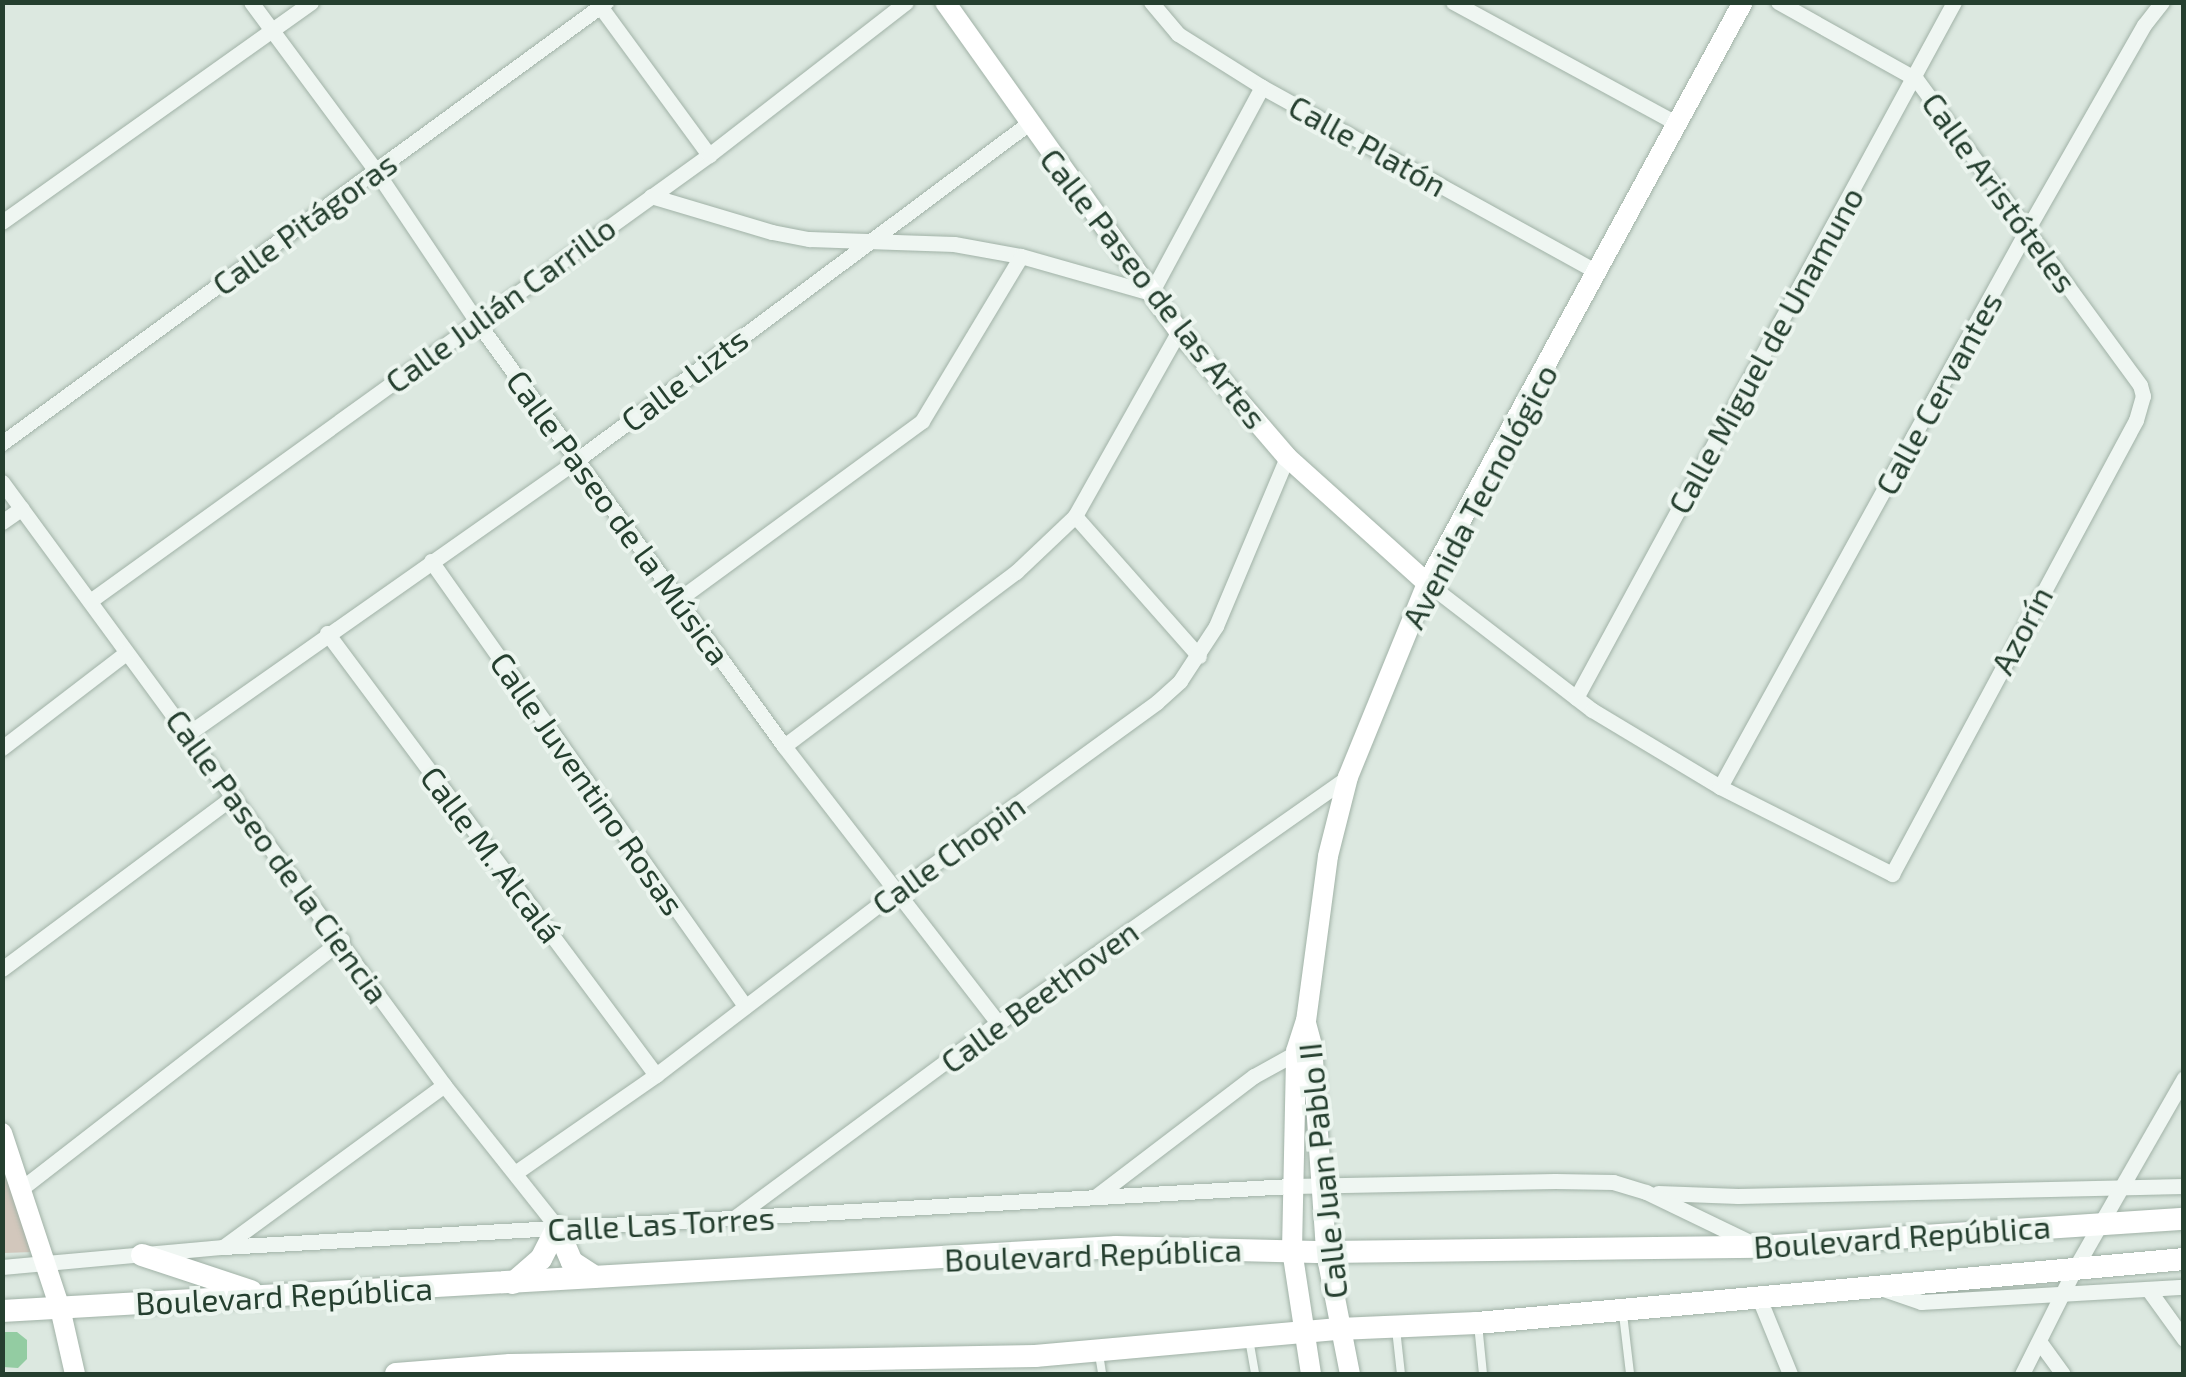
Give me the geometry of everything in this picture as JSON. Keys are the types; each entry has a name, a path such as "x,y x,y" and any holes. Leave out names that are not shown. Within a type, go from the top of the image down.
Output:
{"main road":[{"name":"Calle Paseo de las Artes","path":"946,2 1179,331 1287,457 1427,583"},
{"name":"Avenida Tecnológico","path":"1306,1022 1326,872 1348,776 1427,583 1743,2"},
{"name":"Calle Juan Pablo II","path":"1306,1022 1292,1186 1292,1250 1302,1333 1312,1374"},
{"name":"Calle Juan Pablo II","path":"1304,1048 1326,1252 1350,1374"},
{"path":"2,1133 60,1308 75,1374"},
{"name":"Boulevard República","path":"2,1312 1116,1247 1326,1252 1760,1246 2184,1220"},
{"path":"557,1228 572,1262 596,1278"},
{"path":"512,1283 541,1259 557,1228"},
{"path":"142,1255 260,1294"},
{"name":"Boulevard República","path":"396,1374 1035,1356 1100,1363 1248,1338 1339,1329 1478,1324 2184,1259"}],"street":[{"name":"Calle Paseo de la Música","path":"251,2 376,171 475,320 784,746 998,1024"},
{"path":"2,222 311,2"},
{"name":"Calle Julián Carrillo","path":"90,601 710,154 906,2"},
{"name":"Calle Platón","path":"1151,2 1178,34 1262,87 1597,272"},
{"path":"1453,2 1676,124"},
{"name":"Calle Aristóteles","path":"1778,2 1916,78 2140,384"},
{"name":"Calle Miguel de Unamuno","path":"1576,698 1954,2"},
{"name":"Calle Cervantes","path":"1720,787 2027,230 2144,25 2162,2"},
{"path":"601,4 710,154"},
{"name":"Calle Pitágoras","path":"2,444 601,4"},
{"path":"651,196 772,232 810,239 954,244 1021,256 1151,293 1262,87"},
{"name":"Calle Lizts","path":"189,733 577,460 1029,123"},
{"path":"680,598 922,421 1021,256"},
{"path":"784,746 1016,572 1075,516 1179,331"},
{"name":"Azorín","path":"1892,874 2136,420 2142,396 2140,384"},
{"name":"Calle Chopin","path":"515,1174 656,1076 898,891 1157,702 1199,656 1216,626 1287,457"},
{"name":"Calle Paseo de la Ciencia","path":"2,482 342,940 444,1085 557,1228"},
{"path":"2,522 22,508"},
{"path":"1075,516 1199,656"},
{"name":"Calle Juventino Rosas","path":"431,561 745,1006"},
{"name":"Calle Paseo de las Artes","path":"1427,583 1576,698 1720,787 1892,874"},
{"name":"Calle M. Alcalá","path":"327,633 656,1076"},
{"path":"2,748 126,653"},
{"name":"Calle Beethoven","path":"732,1219 998,1024 1348,776"},
{"path":"2,969 234,796"},
{"path":"22,1188 342,940"},
{"path":"1094,1197 1254,1076 1304,1048"},
{"path":"2022,1374 2041,1344 2074,1270 2184,1078"},
{"path":"223,1248 444,1085"},
{"name":"Calle Las Torres","path":"2,1267 223,1248 1320,1184 1556,1180 1613,1182 1646,1192"},
{"path":"1646,1192 1738,1196 2184,1186"},
{"path":"1646,1192 1760,1246"},
{"path":"1882,1289 1912,1302 2184,1286"},
{"path":"2148,1288 2184,1339"},
{"path":"1760,1298 1790,1374"},
{"path":"2041,1344 2063,1374"}],"lane":[{"path":"1622,1310 1630,1374"},
{"path":"1478,1324 1483,1374"},
{"path":"1396,1327 1401,1374"},
{"path":"1248,1338 1255,1374"}],"shaded area":[{"path":"3,1159 34,1252 3,1253"},
{"path":"3,1332 17,1332 27,1340 27,1359 18,1368 3,1367"}]}
